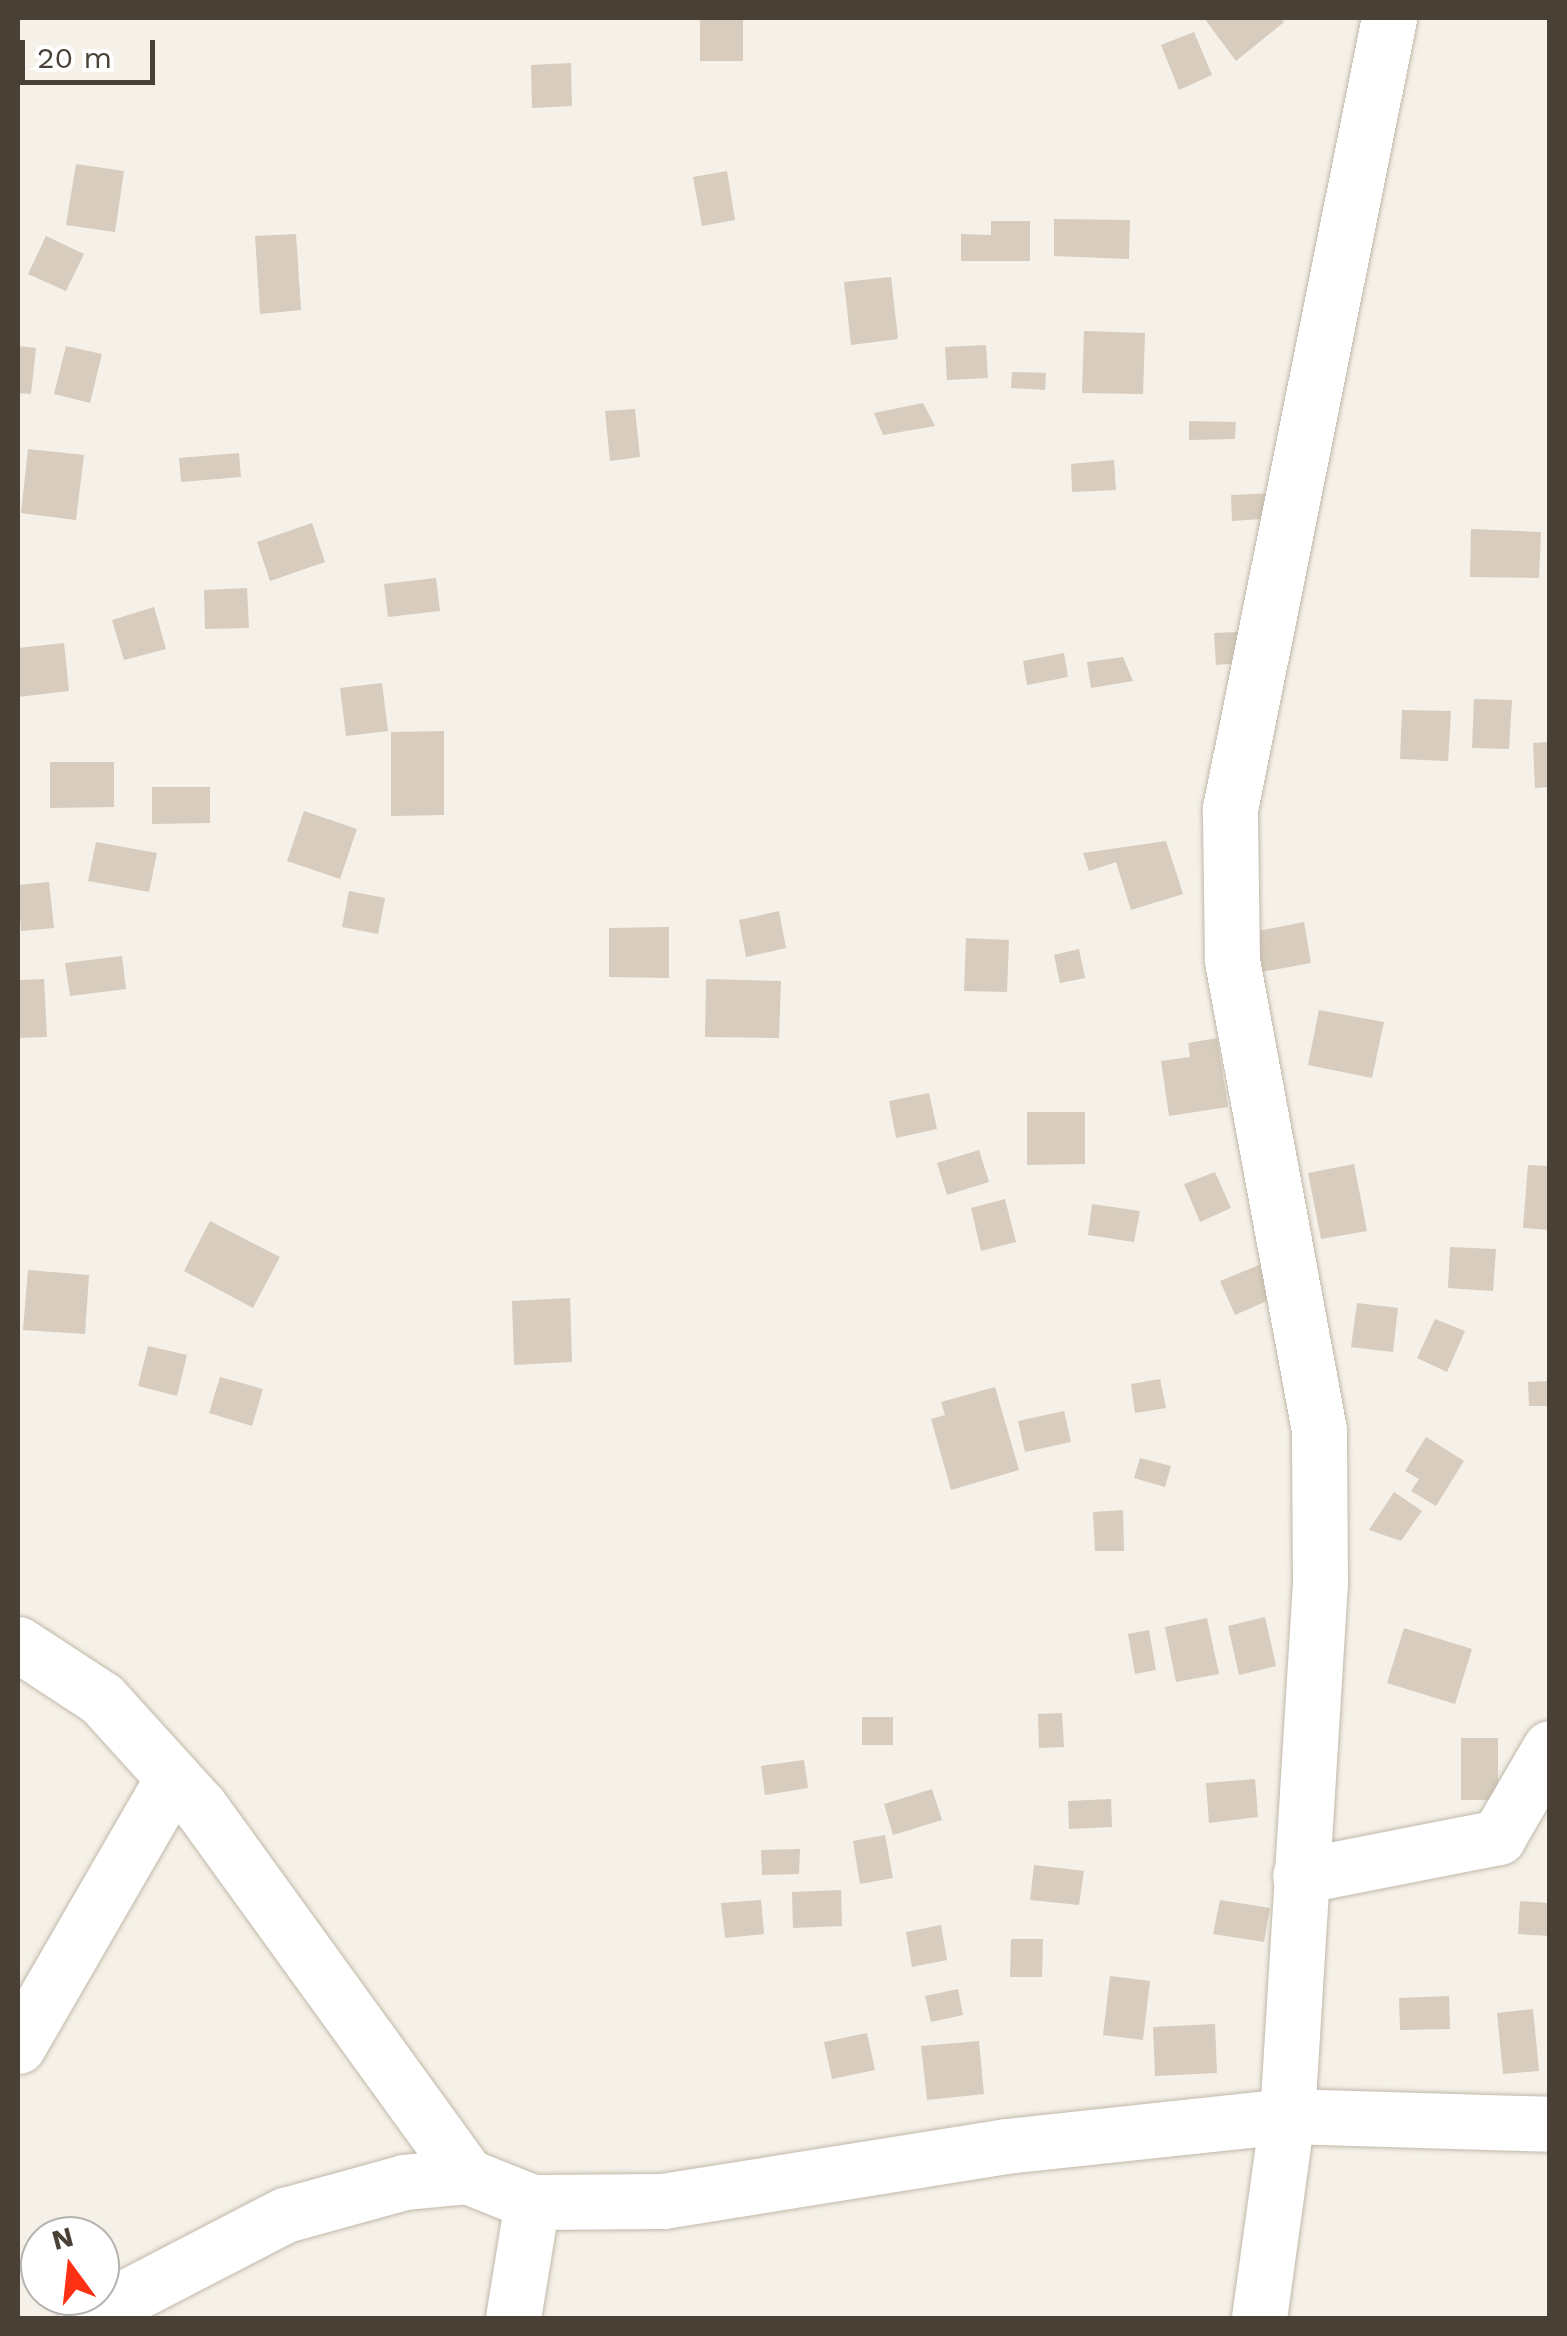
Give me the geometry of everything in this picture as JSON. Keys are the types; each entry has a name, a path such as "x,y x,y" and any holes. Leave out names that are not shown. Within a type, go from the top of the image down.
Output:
{"street":[{"path":"1259,2318 1286,2116 1320,1583 1319,1430 1232,960 1230,809 1389,18"},
{"path":"18,1644 102,1699 173,1778 467,2176"},
{"path":"1300,1876 1498,1837 1550,1748"},
{"path":"18,2046 173,1778"},
{"path":"86,2318 285,2215 404,2182 467,2176 532,2202 663,2200 1006,2146 1286,2116 1550,2124"},
{"path":"513,2318 532,2202"}],"building":[{"path":"700,18 743,18 743,61 700,61"},
{"path":"1204,18 1281,18 1284,22 1236,61"},
{"path":"1194,32 1212,75 1179,90 1161,45"},
{"path":"571,63 572,106 532,108 531,65"},
{"path":"76,164 124,171 115,232 66,225"},
{"path":"727,171 735,220 702,226 693,177"},
{"path":"1054,219 1130,220 1129,259 1054,256"},
{"path":"991,221 1030,221 1030,261 961,261 961,234 991,235"},
{"path":"296,234 301,310 260,314 255,236"},
{"path":"46,236 84,254 66,291 28,274"},
{"path":"891,277 898,339 851,345 844,282"},
{"path":"1084,331 1145,333 1143,394 1082,393"},
{"path":"986,345 988,378 947,380 945,347"},
{"path":"18,346 36,348 31,394 18,393"},
{"path":"66,346 102,354 90,403 54,394"},
{"path":"1012,372 1046,373 1045,390 1011,388"},
{"path":"923,403 935,426 883,435 874,413"},
{"path":"635,409 640,457 610,461 605,411"},
{"path":"1189,421 1236,422 1235,439 1189,440"},
{"path":"28,449 84,455 76,520 21,513"},
{"path":"239,453 241,477 181,482 179,458"},
{"path":"1114,460 1116,490 1072,492 1071,464"},
{"path":"1276,493 1277,518 1232,521 1231,495"},
{"path":"312,523 325,562 270,581 257,542"},
{"path":"1471,529 1541,532 1539,578 1470,577"},
{"path":"436,578 440,611 388,617 384,584"},
{"path":"247,588 249,628 205,629 204,590"},
{"path":"154,607 166,649 124,660 112,620"},
{"path":"1260,631 1253,662 1216,665 1214,633"},
{"path":"64,643 69,691 18,697 18,648"},
{"path":"1064,653 1068,677 1027,685 1023,661"},
{"path":"1123,657 1133,681 1091,688 1087,662"},
{"path":"382,683 388,731 346,736 340,688"},
{"path":"1474,699 1512,700 1509,749 1472,748"},
{"path":"1402,710 1451,711 1448,761 1400,759"},
{"path":"444,731 444,815 391,816 391,732"},
{"path":"1550,742 1550,787 1535,788 1533,743"},
{"path":"50,762 114,762 114,807 50,808"},
{"path":"152,787 210,787 210,823 152,824"},
{"path":"304,811 357,829 340,879 287,861"},
{"path":"1166,841 1183,894 1131,910 1116,862 1089,871 1083,853"},
{"path":"96,842 157,853 149,892 88,881"},
{"path":"49,882 54,928 21,931 18,885"},
{"path":"349,891 385,898 378,934 342,927"},
{"path":"779,911 786,948 746,957 739,920"},
{"path":"1304,922 1311,963 1261,972 1253,932"},
{"path":"669,927 669,978 609,977 609,928"},
{"path":"966,938 1009,940 1007,992 964,991"},
{"path":"1079,949 1085,978 1060,983 1054,955"},
{"path":"122,956 126,989 70,996 65,963"},
{"path":"44,979 47,1037 18,1038 18,980"},
{"path":"706,979 781,981 779,1038 705,1037"},
{"path":"1319,1010 1384,1022 1372,1078 1308,1065"},
{"path":"1217,1038 1228,1107 1169,1116 1161,1061 1190,1057 1188,1043"},
{"path":"929,1093 937,1129 896,1138 889,1101"},
{"path":"1027,1112 1085,1112 1085,1164 1027,1165"},
{"path":"979,1150 989,1182 947,1195 937,1163"},
{"path":"1354,1164 1367,1231 1321,1239 1308,1173"},
{"path":"1528,1165 1550,1166 1550,1230 1523,1228"},
{"path":"1215,1172 1231,1208 1200,1222 1184,1184"},
{"path":"1005,1199 1016,1242 981,1251 971,1208"},
{"path":"1092,1204 1140,1211 1134,1242 1088,1235"},
{"path":"210,1221 280,1257 253,1308 184,1271"},
{"path":"1450,1247 1496,1249 1493,1291 1448,1288"},
{"path":"1276,1258 1290,1291 1235,1315 1220,1281"},
{"path":"28,1270 89,1275 85,1334 23,1330"},
{"path":"570,1298 572,1362 514,1365 512,1301"},
{"path":"1357,1303 1398,1308 1393,1352 1351,1347"},
{"path":"1435,1319 1465,1331 1447,1372 1417,1358"},
{"path":"148,1346 187,1355 177,1396 138,1386"},
{"path":"220,1377 263,1389 252,1426 209,1413"},
{"path":"1160,1379 1166,1408 1135,1413 1131,1384"},
{"path":"1550,1381 1550,1406 1529,1406 1528,1382"},
{"path":"995,1387 1019,1470 951,1490 931,1419 945,1415 941,1402"},
{"path":"1064,1411 1071,1442 1025,1452 1018,1421"},
{"path":"1426,1437 1464,1461 1436,1506 1411,1491 1419,1479 1405,1471"},
{"path":"1140,1458 1171,1466 1165,1487 1134,1478"},
{"path":"1394,1492 1422,1511 1401,1541 1369,1530"},
{"path":"1123,1510 1124,1551 1095,1551 1093,1512"},
{"path":"1265,1617 1276,1666 1239,1675 1228,1626"},
{"path":"1207,1618 1219,1674 1176,1682 1165,1627"},
{"path":"1404,1628 1472,1649 1455,1704 1387,1683"},
{"path":"1149,1630 1156,1670 1135,1674 1128,1634"},
{"path":"1062,1713 1064,1747 1039,1748 1038,1714"},
{"path":"862,1717 893,1717 893,1745 862,1745"},
{"path":"1461,1738 1498,1738 1498,1800 1461,1800"},
{"path":"804,1760 808,1788 765,1795 761,1766"},
{"path":"1255,1779 1258,1817 1209,1823 1206,1783"},
{"path":"932,1789 942,1820 893,1835 884,1804"},
{"path":"1111,1799 1112,1827 1069,1829 1068,1801"},
{"path":"885,1835 893,1878 860,1884 853,1841"},
{"path":"800,1849 799,1874 762,1875 761,1850"},
{"path":"1034,1865 1084,1871 1079,1905 1030,1900"},
{"path":"841,1890 842,1926 793,1928 792,1892"},
{"path":"761,1900 764,1934 725,1938 721,1903"},
{"path":"1220,1900 1270,1908 1264,1942 1213,1934"},
{"path":"1520,1901 1550,1903 1550,1936 1518,1934"},
{"path":"941,1925 947,1960 912,1967 906,1932"},
{"path":"1011,1939 1043,1939 1042,1977 1010,1977"},
{"path":"1110,1976 1150,1981 1143,2040 1103,2035"},
{"path":"958,1989 963,2015 931,2022 925,1996"},
{"path":"1449,1996 1450,2029 1400,2030 1399,1998"},
{"path":"1533,2009 1539,2071 1503,2074 1497,2013"},
{"path":"1215,2024 1217,2073 1155,2076 1153,2027"},
{"path":"867,2033 875,2070 832,2079 824,2042"},
{"path":"979,2041 984,2094 927,2100 921,2046"}]}
